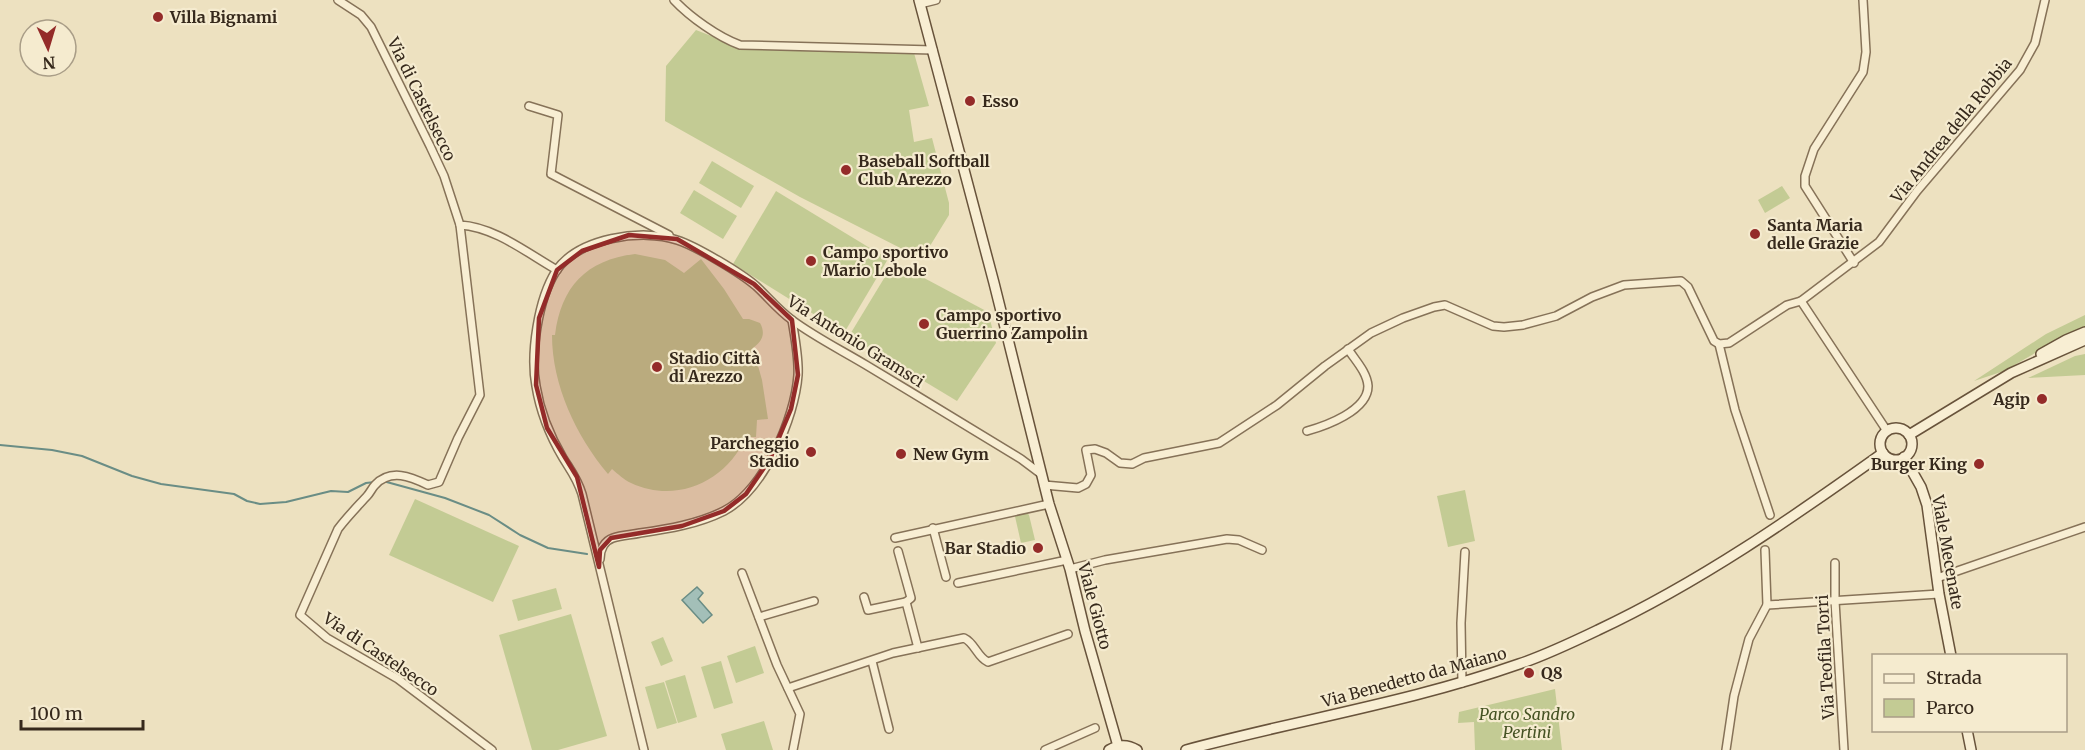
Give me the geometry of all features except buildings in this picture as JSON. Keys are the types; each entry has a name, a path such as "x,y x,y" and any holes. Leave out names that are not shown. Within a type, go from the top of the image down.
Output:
{"main road":[{"name":"Viale Giotto","path":"919,2 1041,474 1069,565 1113,748"},
{"path":"1909,435 2046,351 2085,332"},
{"path":"2011,374 2085,340"},
{"path":"2011,374 2073,350 2085,348"},
{"path":"1899,428 1909,435 1911,447 1904,457 1891,459 1883,453 1880,441 1887,431 1899,428"},
{"name":"Via Benedetto da Maiano","path":"1186,750 1462,683 1522,664 1632,614 1695,580 1769,533 1883,453"},
{"name":"Viale Mecenate","path":"1904,457 1922,488 1927,505 1939,594 1951,654"},
{"path":"1967,732 1971,750"},
{"path":"1113,748 1132,747 1137,750"}],"street":[{"name":"Via di Castelsecco","path":"338,0 362,15 375,35 444,176 460,225 480,395 439,482 428,485 411,476 398,474 387,477 376,483 347,517 338,529 300,615 327,638 398,679 492,750"},
{"path":"674,0 683,9 730,41 740,45 933,50"},
{"path":"919,2 936,0"},
{"path":"1854,263 1805,186 1805,176 1814,149 1863,72 1866,52 1863,0"},
{"name":"Via Andrea della Robbia","path":"1719,344 1729,343 1787,305 1801,301 1879,242 1924,182 2020,70 2035,43 2045,0"},
{"path":"529,106 558,115 551,174 677,239"},
{"path":"460,225 475,226 489,232 557,270 547,290 539,318 534,356 536,385 547,428 577,477 644,750"},
{"name":"Via Antonio Gramsci","path":"557,270 567,260 603,241 629,235 653,235 677,239 700,250 754,284 792,320 998,445 1041,474"},
{"path":"1044,485 1078,488 1086,484 1091,475 1086,450 1095,449 1106,453 1120,463 1132,464 1144,458 1219,442 1277,405 1348,349 1382,328 1434,307 1445,305 1493,326 1523,325 1556,316 1592,297 1624,285 1681,281 1688,287 1714,341 1719,344 1735,410 1770,514"},
{"path":"1801,301 1887,431"},
{"path":"599,567 600,550 611,538 682,526 724,511 746,494 762,474 778,444 791,409 798,375 792,320"},
{"path":"1307,431 1335,422 1352,411 1364,399 1368,386 1364,373 1348,349"},
{"path":"895,538 1049,504"},
{"path":"1937,579 2085,527"},
{"path":"933,528 946,577"},
{"path":"958,583 1227,539 1239,540 1262,550"},
{"path":"1726,750 1734,696 1749,639 1767,605 1765,550"},
{"path":"864,597 868,610 906,602 911,598 898,551"},
{"path":"1462,683 1461,623 1465,552"},
{"name":"Via Teofila Torri","path":"1835,563 1834,601 1844,750"},
{"path":"742,573 777,665 800,714 793,750"},
{"path":"1767,605 1939,594"},
{"path":"759,617 814,602"},
{"path":"906,602 918,648"},
{"path":"788,688 893,653 964,638 971,641 984,661 988,663 1068,634"},
{"path":"872,661 889,729"},
{"path":"1045,750 1095,728"}],"highlighted area":[{"path":"629,235 677,239 754,284 792,320 798,375 791,409 770,459 746,494 724,511 682,526 611,538 600,550 599,567 577,477 547,428 536,385 539,318 557,270 582,251"}],"green space":[{"name":"Baseball Softball Club Arezzo","path":"696,30 742,48 914,53 929,106 909,110 914,142 932,138 949,203 949,215 922,259 800,197 665,121 666,66"},
{"path":"712,161 754,186 741,208 699,183"},
{"path":"1782,186 1790,198 1765,213 1758,200"},
{"path":"694,190 737,216 723,239 680,213"},
{"name":"Campo sportivo Mario Lebole","path":"776,191 888,259 844,333 733,264"},
{"name":"Stadio Città di Arezzo","path":"635,254 665,260 684,273 701,259 743,319 760,323 763,331 761,340 753,348 762,380 768,419 757,420 756,437 746,437 737,453 713,477 682,490 648,489 628,482 612,469 608,474 576,427 556,372 552,335 555,335 563,303 570,290 579,279 603,262"},
{"name":"Campo sportivo Guerrino Zampolin","path":"894,262 988,312 996,343 957,401 849,336"},
{"path":"2085,315 2085,328 2056,341 2004,371 1974,381 2046,334"},
{"path":"2085,354 2085,375 2028,378 2075,356"},
{"path":"1465,490 1475,541 1448,547 1437,496"},
{"path":"415,499 519,546 493,602 389,555"},
{"path":"1024,510 1029,515 1035,540 1021,543 1014,512"},
{"path":"556,588 562,609 518,621 512,600"},
{"path":"571,614 607,736 558,750 532,750 499,635"},
{"path":"663,637 673,661 661,666 651,642"},
{"path":"755,646 764,673 736,683 727,656"},
{"path":"721,661 733,703 714,709 701,667"},
{"path":"685,675 697,717 678,723 665,681"},
{"path":"664,682 677,723 657,729 645,687"},
{"name":"Parco Sandro Pertini","path":"1555,689 1562,750 1475,750 1474,722 1458,723 1459,712"},
{"path":"764,721 773,750 726,750 721,734"}],"water":[{"path":"697,587 703,593 698,599 712,615 703,623 682,600"}],"waterway":[{"path":"0,445 52,450 82,456 132,476 161,484 234,494 247,501 260,504 286,502 331,491 348,492 366,483 375,482"},
{"path":"383,481 445,498 489,515 520,535 548,548 587,554"}],"place":[{"name":"Villa Bignami","path":"158,17"},
{"name":"Esso","path":"970,101"},
{"name":"Baseball Softball Club Arezzo","path":"846,170"},
{"name":"Santa Maria delle Grazie","path":"1755,234"},
{"name":"Campo sportivo Mario Lebole","path":"811,261"},
{"name":"Campo sportivo Guerrino Zampolin","path":"924,324"},
{"name":"Stadio Città di Arezzo","path":"657,367"},
{"name":"Agip","path":"2042,399"},
{"name":"Parcheggio Stadio","path":"811,452"},
{"name":"New Gym","path":"901,454"},
{"name":"Burger King","path":"1979,464"},
{"name":"Bar Stadio","path":"1038,548"},
{"name":"Q8","path":"1529,673"}]}
